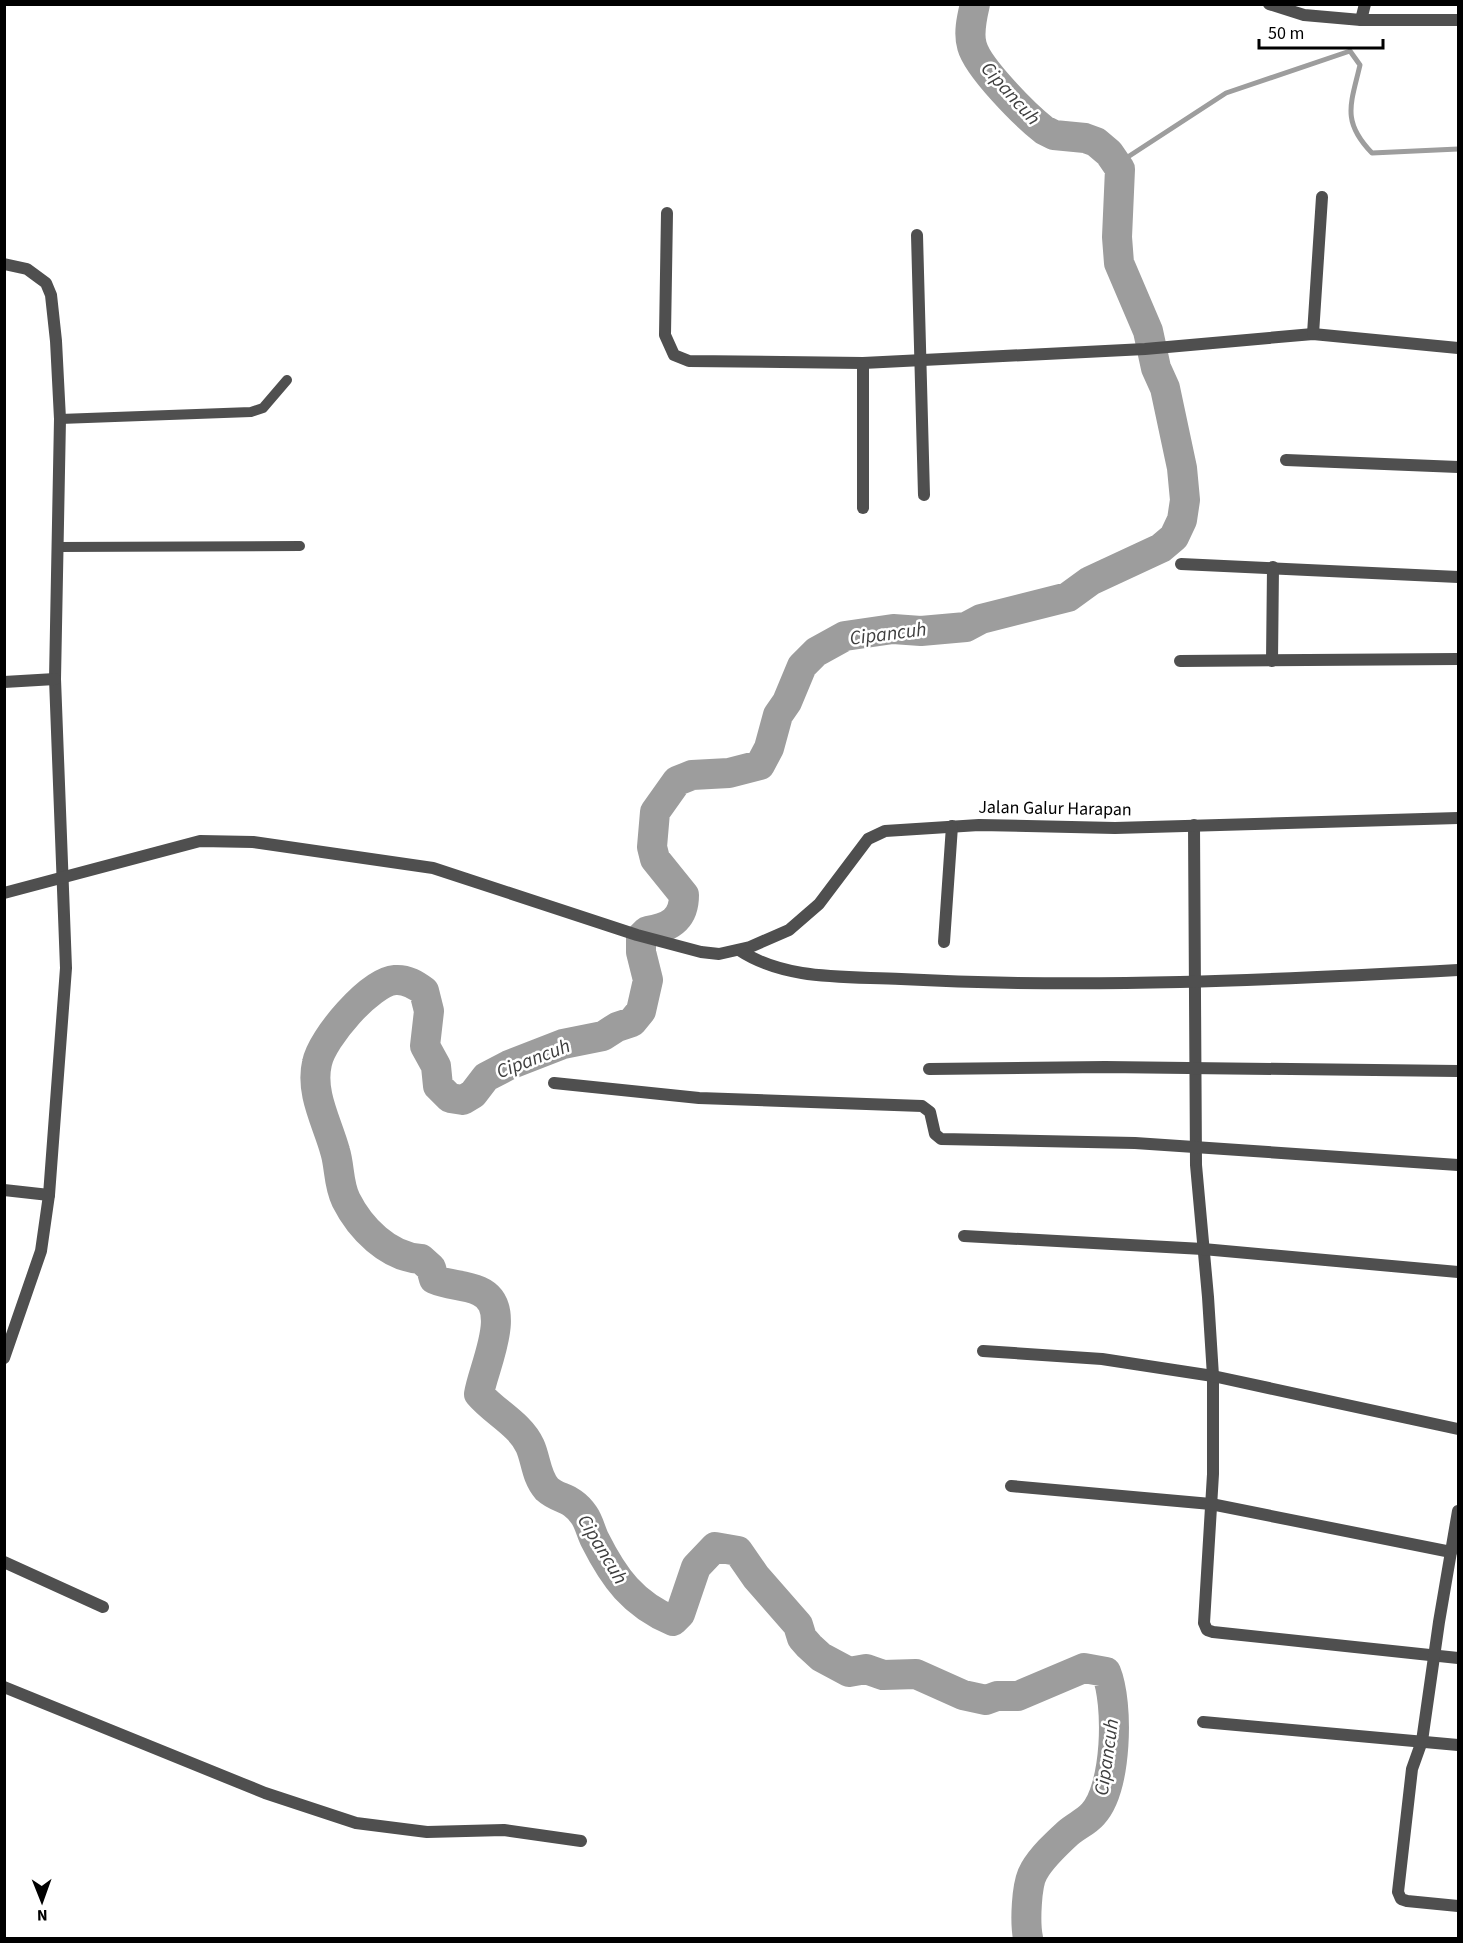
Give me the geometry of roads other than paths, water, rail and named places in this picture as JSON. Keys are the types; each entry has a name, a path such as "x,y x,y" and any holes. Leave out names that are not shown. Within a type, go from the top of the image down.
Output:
{"street":[{"path":"1269,4 1304,15 1361,20 1458,20"},
{"path":"1361,20 1365,4"},
{"path":"1313,334 1322,197"},
{"path":"667,213 665,335 674,355 689,361 863,363 1145,349 1313,334 1458,348"},
{"path":"917,235 924,495"},
{"path":"4,264 38,274 46,283 51,295 60,418 55,679 66,968 49,1195 38,1264 4,1358"},
{"path":"863,363 863,508"},
{"path":"1286,460 1458,466"},
{"path":"1181,564 1458,577"},
{"path":"1272,661 1273,567"},
{"path":"1180,661 1458,659"},
{"path":"4,682 55,679"},
{"name":"Jalan Galur Harapan","path":"4,893 200,841 253,842 433,868 637,935 701,952 719,954 772,939 804,918 819,904 858,852 875,834 894,830 952,826 1115,828 1458,818"},
{"path":"1194,825 1193,981 1196,1147 1213,1376 1212,1504 1204,1623 1207,1630 1458,1658"},
{"path":"944,942 952,826"},
{"path":"739,950 756,961 796,973 986,983 1193,981 1458,970"},
{"path":"929,1069 1195,1068 1458,1071"},
{"path":"554,1083 699,1098 922,1106 930,1112 935,1134 941,1139 1196,1147 1458,1165"},
{"path":"4,1190 49,1195"},
{"path":"964,1236 1203,1249 1458,1272"},
{"path":"982,1351 1102,1359 1213,1376 1458,1429"},
{"path":"1011,1486 1212,1504 1451,1552"},
{"path":"1458,1510 1422,1741 1412,1769 1398,1892 1401,1899 1407,1901 1458,1906"},
{"path":"4,1562 103,1607"},
{"path":"4,1687 265,1794 356,1824 428,1832 504,1830 581,1841"},
{"path":"1203,1722 1458,1745"}],"lane":[{"path":"60,418 251,412 263,408 286,380"},
{"path":"57,547 300,546"}],"waterway":[{"name":"Cipancuh","path":"975,4 970,30 972,46 983,66 1003,91 1044,130 1054,135 1085,138 1096,142 1109,153 1120,169 1117,237 1119,263 1148,331 1156,368 1165,388 1182,468 1185,500 1182,520 1174,537 1161,548 1090,581 1068,597 981,619 966,627 921,631 893,629 845,636 816,652 802,666 787,702 778,715 769,748 760,765 729,773 692,775 677,781 655,812 652,847 655,859 684,895 681,911 674,921 662,928 647,931 641,937 641,952 648,980 641,1011 632,1022 617,1027 603,1036 563,1044 509,1065 486,1077 473,1094 463,1100 450,1098 438,1086 436,1066 425,1046 429,1011 424,991 407,981 395,980 373,990 348,1013 321,1052 315,1074 320,1107 337,1157 342,1188 352,1210 367,1230 386,1247 397,1253 421,1259 431,1268 434,1279 479,1291 490,1299 495,1310 496,1324 479,1394 526,1438 543,1484 547,1489 570,1501 579,1509 617,1578 647,1607 673,1621 680,1614 696,1567 715,1547 738,1551 756,1577 798,1625 802,1638 809,1646 821,1657 849,1672 866,1669 883,1675 916,1674 963,1695 986,1700 997,1696 1018,1696 1084,1668 1106,1672 1113,1704 1114,1724 1111,1766 1107,1785 1101,1802 1093,1814 1059,1842 1034,1871 1029,1885 1027,1904 1028,1938"},
{"path":"1117,164 1226,93 1350,51 1360,65 1352,102 1352,121 1362,142 1372,153 1458,149"}]}
